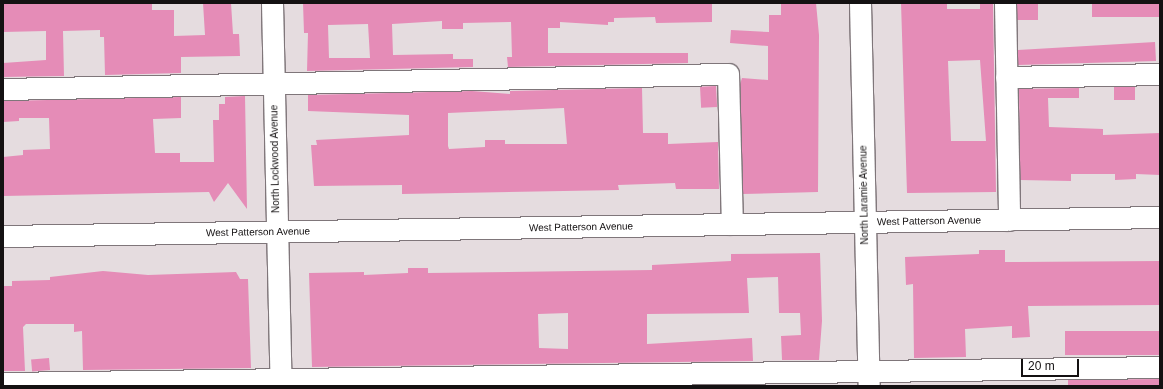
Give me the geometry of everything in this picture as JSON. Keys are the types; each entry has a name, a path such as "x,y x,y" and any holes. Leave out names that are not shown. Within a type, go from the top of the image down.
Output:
{"street":[{"name":"North Lockwood Avenue","path":"272,3 281,382"},
{"name":"North Laramie Avenue","path":"860,3 869,379"},
{"path":"1005,3 1008,220"},
{"path":"3,89 274,85 728,74 732,224"},
{"path":"1006,77 1160,74"},
{"name":"West Patterson Avenue","path":"3,236 1160,217"},
{"path":"3,383 869,379 1160,367"}],"building":[{"path":"3,3 152,3 152,10 174,10 174,36 205,35 203,3 231,3 233,34 239,34 240,56 181,57 181,73 105,75 104,37 100,37 100,30 63,31 64,76 3,77 3,63 46,60 46,31 3,32"},
{"path":"303,3 712,3 712,22 656,23 655,17 614,18 614,22 608,22 608,25 560,22 560,28 548,28 548,53 688,53 688,63 508,67 507,57 512,57 511,22 463,23 463,29 442,29 442,21 392,24 393,55 453,54 453,59 473,59 473,67 307,71 308,33 304,33","holes":["368,24 370,58 329,58 328,25"]},
{"path":"781,3 816,3 819,35 818,192 743,194 740,84 742,78 768,80 768,46 730,43 731,30 769,32 769,15 781,15"},
{"path":"901,3 947,3 947,9 980,9 980,3 993,3 996,192 907,193","holes":["980,60 986,141 951,141 948,61"]},
{"path":"1017,3 1038,3 1038,20 1017,20"},
{"path":"1092,3 1160,3 1160,17 1092,17"},
{"path":"1155,42 1156,61 1018,65 1018,50"},
{"path":"716,86 717,107 701,108 700,87"},
{"path":"1114,86 1135,86 1135,100 1114,100"},
{"path":"642,88 643,133 668,133 668,144 718,142 719,189 676,189 675,183 618,185 619,190 402,194 402,185 314,186 311,145 317,145 316,140 409,135 409,115 308,111 308,95 472,91 510,94 510,91","holes":["564,108 567,144 505,144 505,140 485,140 485,147 449,149 448,113"]},
{"path":"1079,88 1079,98 1048,98 1049,127 1103,129 1103,135 1160,133 1160,175 1136,174 1136,179 1115,180 1115,174 1071,174 1071,181 1020,180 1019,89"},
{"path":"245,96 247,209 228,183 214,202 209,192 3,196 3,157 23,155 23,150 50,149 49,118 19,118 19,121 3,122 3,101 181,97 181,118 153,119 155,153 180,153 180,162 214,162 213,120 219,120 219,104 225,104 225,97"},
{"path":"979,250 1005,250 1005,262 1160,261 1160,305 1028,306 1030,337 1012,338 1012,326 965,329 966,357 914,358 913,284 906,285 905,257 979,254"},
{"path":"820,253 822,321 819,360 782,360 781,336 801,335 800,313 779,313 778,277 747,278 749,313 647,314 647,344 752,338 753,361 312,367 309,273 364,272 364,275 408,273 408,268 428,268 428,273 652,270 652,265 731,261 731,254","holes":["568,313 568,349 539,348 538,314"]},
{"path":"103,271 148,275 236,272 240,279 248,279 251,368 83,370 82,331 74,332 74,324 26,324 23,327 25,371 3,371 3,286 12,286 12,281 50,280 50,277"},
{"path":"1065,331 1160,331 1160,355 1065,355"},
{"path":"49,358 50,370 32,372 31,360"},
{"path":"1160,379 1160,386 1068,386 1068,380"}]}
